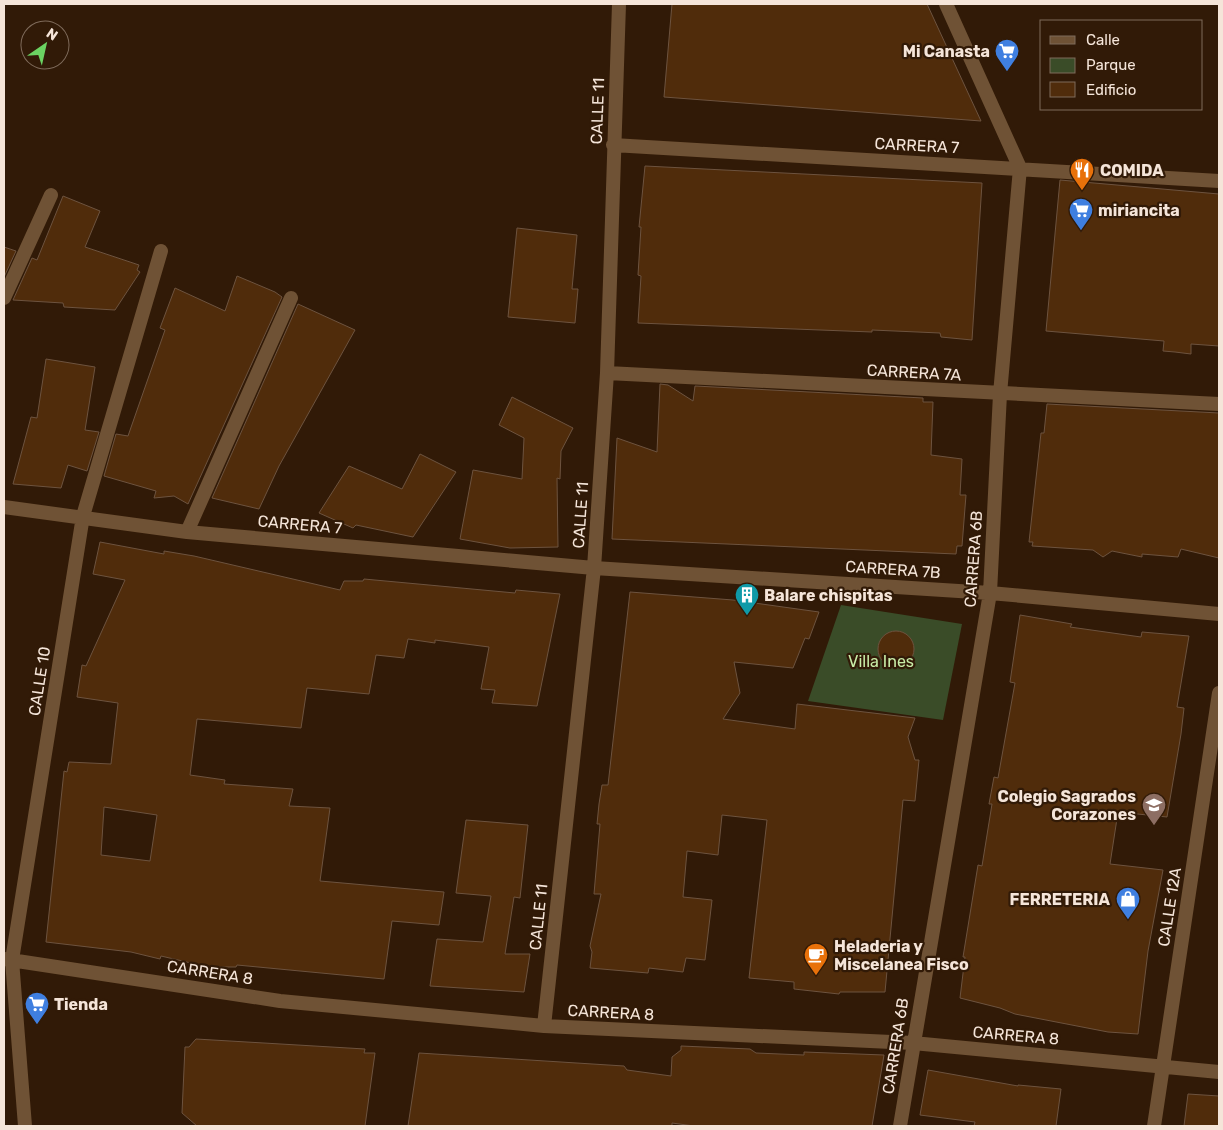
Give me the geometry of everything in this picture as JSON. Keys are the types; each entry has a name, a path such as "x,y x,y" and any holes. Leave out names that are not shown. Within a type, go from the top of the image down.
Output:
{"street":[{"name":"CALLE 11","path":"544,1026 594,568 607,373 619,4"},
{"name":"CARRERA 6B","path":"900,1126 990,593 1000,394 1020,168 946,4"},
{"name":"CARRERA 7","path":"613,145 1219,181"},
{"path":"4,298 51,195"},
{"name":"CALLE 10","path":"25,1126 8,960 82,516 160,251"},
{"path":"187,532 290,298"},
{"name":"CARRERA 7A","path":"607,373 1219,404"},
{"name":"CARRERA 7","path":"4,506 187,532 594,568"},
{"name":"CARRERA 7B","path":"594,568 990,593 1219,614"},
{"name":"CALLE 12A","path":"1154,1126 1219,693"},
{"name":"CARRERA 8","path":"8,960 280,1001 544,1026 913,1043 1219,1072"}],"green space":[{"name":"Villa Ines","path":"841,605 962,624 943,720 808,701"}],"building":[{"path":"672,4 927,4 981,121 664,97"},
{"path":"645,166 982,183 972,340 941,337 940,333 638,323 641,276 638,275 641,227 639,227"},
{"path":"1060,180 1219,194 1219,346 1191,344 1191,354 1163,351 1164,341 1046,331"},
{"path":"63,196 100,211 85,247 139,265 137,270 140,272 115,310 64,307 63,303 13,300 32,258 37,260"},
{"path":"517,228 577,235 572,289 578,289 575,323 508,317"},
{"path":"4,247 16,251 4,277"},
{"path":"237,276 275,292 282,297 188,504 174,496 154,498 156,491 104,476 116,434 128,436 165,330 160,328 175,288 225,311"},
{"path":"298,304 355,330 279,466 259,509 212,498"},
{"path":"46,359 95,367 85,430 99,432 87,471 68,465 61,488 13,484 31,417 37,418"},
{"path":"660,384 668,385 693,401 695,386 923,398 923,402 933,402 931,455 962,459 960,495 966,495 962,546 957,546 956,554 612,539 617,438 657,452"},
{"path":"512,397 573,428 561,451 560,479 557,478 558,547 510,548 460,539 473,470 522,479 524,438 499,425"},
{"path":"1047,404 1219,413 1219,558 1181,549 1178,557 1142,554 1142,557 1112,551 1103,557 1093,550 1032,546 1033,542 1029,542 1041,433 1044,433"},
{"path":"420,454 456,472 413,537 356,525 353,528 319,513 349,466 402,489"},
{"path":"100,542 164,554 164,551 194,556 340,590 344,581 363,581 364,579 515,593 516,590 560,594 537,706 492,703 495,690 481,689 489,647 435,640 435,643 408,639 404,658 376,655 369,694 307,688 301,728 197,719 190,775 225,780 224,784 293,789 289,806 330,808 320,881 444,892 439,925 392,921 384,979 237,965 236,967 208,967 161,956 160,959 131,952 46,942 64,771 67,772 69,762 111,764 118,703 77,697 82,665 86,666 125,580 93,574","holes":["104,807 157,815 150,861 101,855"]},
{"path":"630,592 733,600 819,612 809,639 805,638 793,668 734,662 740,693 723,719 795,729 797,704 915,718 908,737 915,760 919,760 915,801 903,800 885,992 840,992 839,994 794,989 794,982 749,978 767,820 722,815 718,855 687,851 683,897 712,900 705,960 686,958 683,972 649,968 648,973 590,968 592,952 590,946 601,894 594,894 600,824 597,824 599,804 602,785 608,785"},
{"path":"1020,615 1072,624 1070,627 1141,637 1142,632 1189,636 1177,707 1184,708 1181,734 1167,817 1118,812 1110,864 1163,870 1148,951 1138,1034 1108,1032 1015,1014 1000,1008 960,998 965,957 963,957 978,865 982,866 992,804 989,804 994,777 998,778 1015,683 1010,682"},
{"path":"896,631 908,637 914,649 908,661 896,667 884,661 878,649 884,637"},
{"path":"466,820 528,825 520,898 514,897 505,954 530,954 524,992 430,986 437,939 483,942 491,896 456,893"},
{"path":"196,1039 365,1049 364,1053 375,1053 365,1126 197,1126 182,1113 185,1047 189,1047"},
{"path":"681,1046 750,1049 756,1053 804,1055 804,1052 884,1055 872,1126 694,1126 672,1123 672,1126 408,1126 419,1053 624,1066 627,1070 671,1076 672,1057 681,1050"},
{"path":"928,1070 1018,1086 1061,1089 1056,1126 974,1126 975,1122 920,1115"},
{"path":"1188,1094 1219,1096 1219,1126 1184,1126"}],"place":[{"name":"Mi Canasta","path":"1007,72"},
{"name":"COMIDA","path":"1082,191"},
{"name":"miriancita","path":"1081,231"},
{"name":"Balare chispitas","path":"747,616"},
{"name":"Colegio Sagrados Corazones","path":"1154,826"},
{"name":"FERRETERIA","path":"1128,920"},
{"name":"Heladeria y Miscelanea Fisco","path":"816,976"},
{"name":"Tienda","path":"37,1025"}]}
